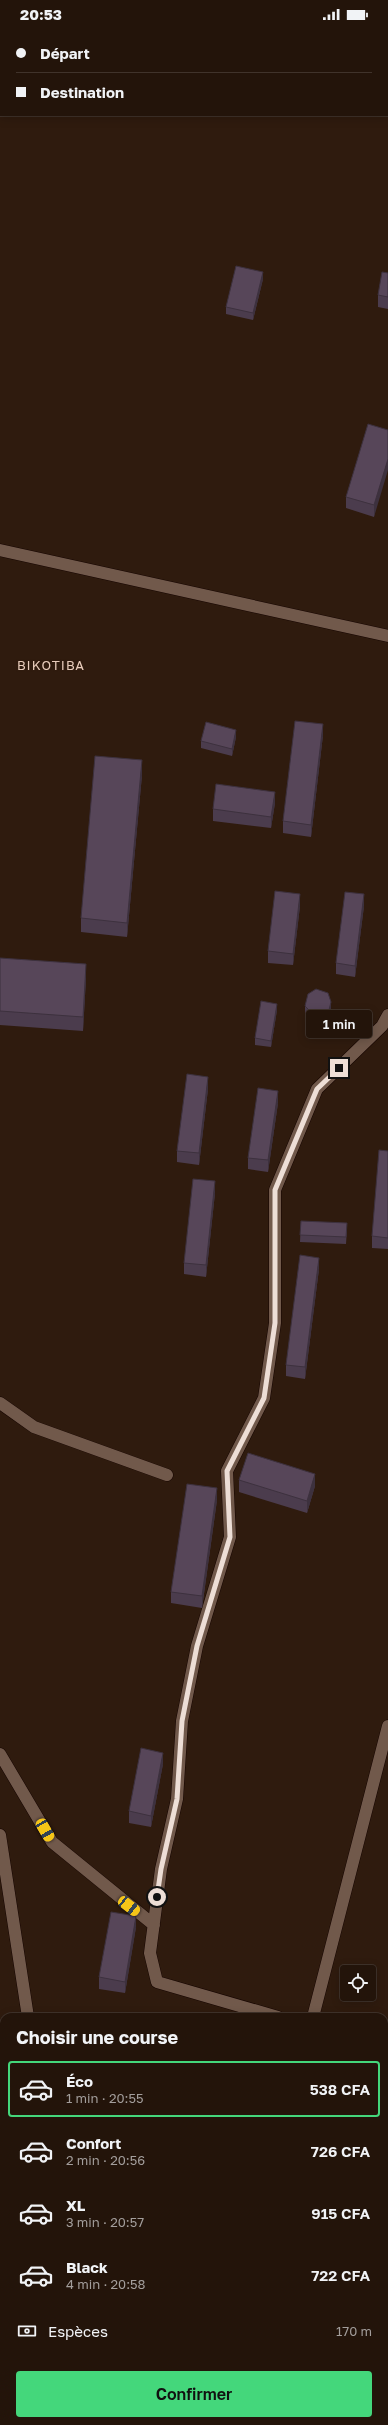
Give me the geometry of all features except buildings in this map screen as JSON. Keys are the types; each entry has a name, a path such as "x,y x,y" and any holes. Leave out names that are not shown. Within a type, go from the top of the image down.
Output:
{"street":[{"path":"0,550 388,636"},
{"path":"264,2013 157,1982 150,1953 161,1869 177,1799 182,1721 197,1646 230,1537 227,1471 264,1398 275,1323 275,1190 317,1089 382,1026 388,1015"},
{"path":"0,1402 34,1427 168,1475"},
{"path":"314,2013 388,1726"},
{"path":"0,1754 52,1842 154,1925"},
{"path":"0,1835 27,2013"}],"district":[{"name":"BIKOTIBA","path":"51,665"}],"route":[{"path":"157,1897 161,1869 177,1799 182,1721 197,1646 230,1537 227,1471 264,1398 275,1323 275,1190 317,1089 339,1068"}]}
